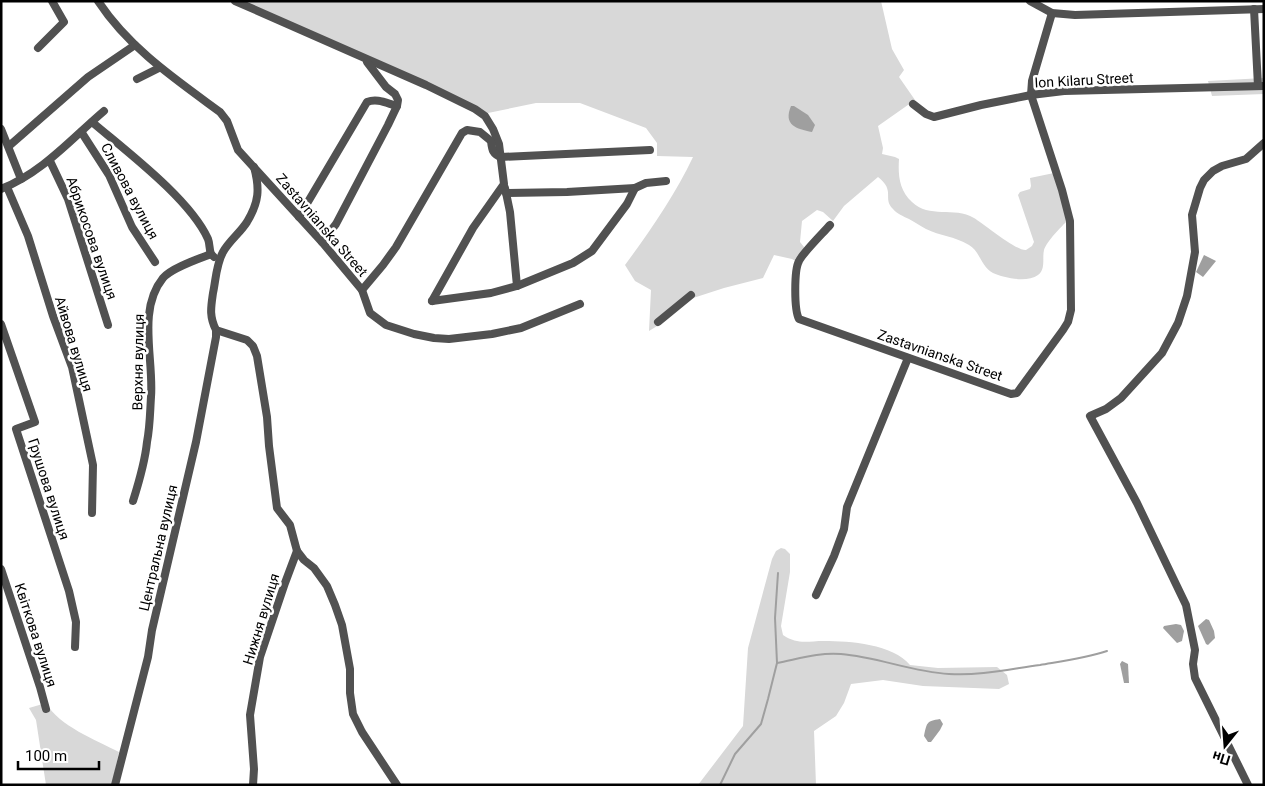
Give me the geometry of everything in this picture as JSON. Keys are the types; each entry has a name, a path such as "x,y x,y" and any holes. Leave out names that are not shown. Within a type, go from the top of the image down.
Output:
{"street":[{"path":"38,48 64,22 52,1"},
{"name":"Zastavnianska Street","path":"98,1 109,19 159,68 220,112 227,121 238,150 322,242 362,290 370,313 377,318 398,330 434,338 449,339 492,334 521,328 580,304"},
{"path":"235,1 426,85 475,109 485,116 493,129 501,157 510,212 517,286"},
{"path":"1030,1 1052,13 1074,15 1264,9"},
{"path":"1254,9 1261,86"},
{"name":"Zastavnianska Street","path":"830,225 799,260 796,314 799,319 1014,394 1020,389 1068,322 1071,310 1070,221 1062,190 1031,95 1032,81 1052,13"},
{"path":"9,146 88,77 135,45"},
{"path":"322,242 336,224 397,106 398,100 395,94 386,87 366,60"},
{"path":"137,79 159,68"},
{"name":"Ion Kilaru Street","path":"913,104 926,114 934,117 981,104 1064,91 1261,86"},
{"path":"299,217 367,102 380,100 397,106"},
{"path":"4,188 50,160 82,133 104,111"},
{"path":"92,122 173,194 193,216 209,242 210,254 220,260"},
{"path":"1,129 21,179"},
{"path":"362,290 396,247 462,133 467,130 480,132 491,141 492,151 496,156 501,157 650,150"},
{"name":"Сливова вулиця","path":"82,133 109,175 132,227 155,262"},
{"path":"1248,785 1195,678 1193,664 1195,650 1186,605 1178,586 1137,503 1090,416 1106,409 1121,398 1162,353 1178,323 1187,296 1195,252 1192,214 1204,180 1213,171 1222,166 1246,159 1264,143"},
{"name":"Абрикосова вулиця","path":"50,160 68,199 108,325"},
{"path":"254,168 258,182 255,204 247,222 233,237 220,260 210,309 211,320 216,330 247,340 253,346 257,356 267,417 277,508 290,525 297,552 318,573 327,586 342,625 353,714 362,732 396,785"},
{"path":"506,193 635,188 646,183 666,181"},
{"path":"504,184 473,228 432,301 491,294 517,286 573,263 592,250 627,204 635,188"},
{"name":"Айвова вулиця","path":"4,188 28,236 53,316 72,367 93,466 92,513"},
{"name":"Верхня вулиця","path":"133,501 148,442 152,367 148,326 155,293 164,277 188,262 210,254"},
{"path":"658,322 692,295"},
{"name":"Грушова вулиця","path":"1,324 35,422 16,429 68,591 76,622 75,647"},
{"name":"Центральна вулиця","path":"115,785 148,657 152,630 196,442 216,330"},
{"path":"816,596 844,529 847,507 908,358"},
{"name":"Нижня вулиця","path":"253,785 254,769 250,715 260,657 297,552"},
{"name":"Квіткова вулиця","path":"1,569 46,709"}],"shaded area":[{"path":"241,1 881,1 892,49 904,70 899,77 915,100 878,126 883,148 882,154 899,159 900,182 904,192 912,202 926,210 958,213 974,218 1000,237 1026,250 1034,242 1018,195 1020,192 1030,189 1030,178 1054,173 1068,220 1054,234 1046,246 1043,253 1043,267 1038,275 1028,279 1009,278 989,270 976,251 969,245 926,229 896,212 890,205 886,186 878,177 844,206 833,221 823,212 817,210 802,221 800,242 808,252 799,263 792,259 774,255 763,278 690,299 662,323 649,331 651,290 635,281 625,265 662,212 693,157 657,156 657,143 646,128 580,103 536,103 488,113"},
{"path":"1264,78 1264,94 1212,96 1208,81"},
{"path":"791,106 808,115 815,125 812,132 792,125 789,118"},
{"path":"1204,255 1216,261 1203,277 1196,272"},
{"path":"781,548 790,554 790,572 781,626 783,635 788,638 808,642 834,641 870,645 893,652 910,665 938,668 997,667 1007,675 1009,684 999,689 923,686 883,680 851,684 844,703 836,716 814,731 816,785 698,785 743,726 748,648 772,559 776,551"},
{"path":"1206,619 1209,620 1215,638 1208,645 1198,626"},
{"path":"1181,625 1184,631 1182,641 1177,643 1163,628 1164,626"},
{"path":"1122,661 1128,664 1129,683 1124,683 1120,664"},
{"path":"46,703 60,719 89,737 119,752 113,780 117,785 46,785 36,720 29,708"},
{"path":"940,719 943,724 940,730 931,742 928,742 924,736 927,725 932,721"}],"waterway":[{"path":"720,785 735,754 761,724 768,699 777,663 775,618 778,573"},
{"path":"777,663 817,655 841,654 935,673 972,674 1057,662 1107,651"}]}
